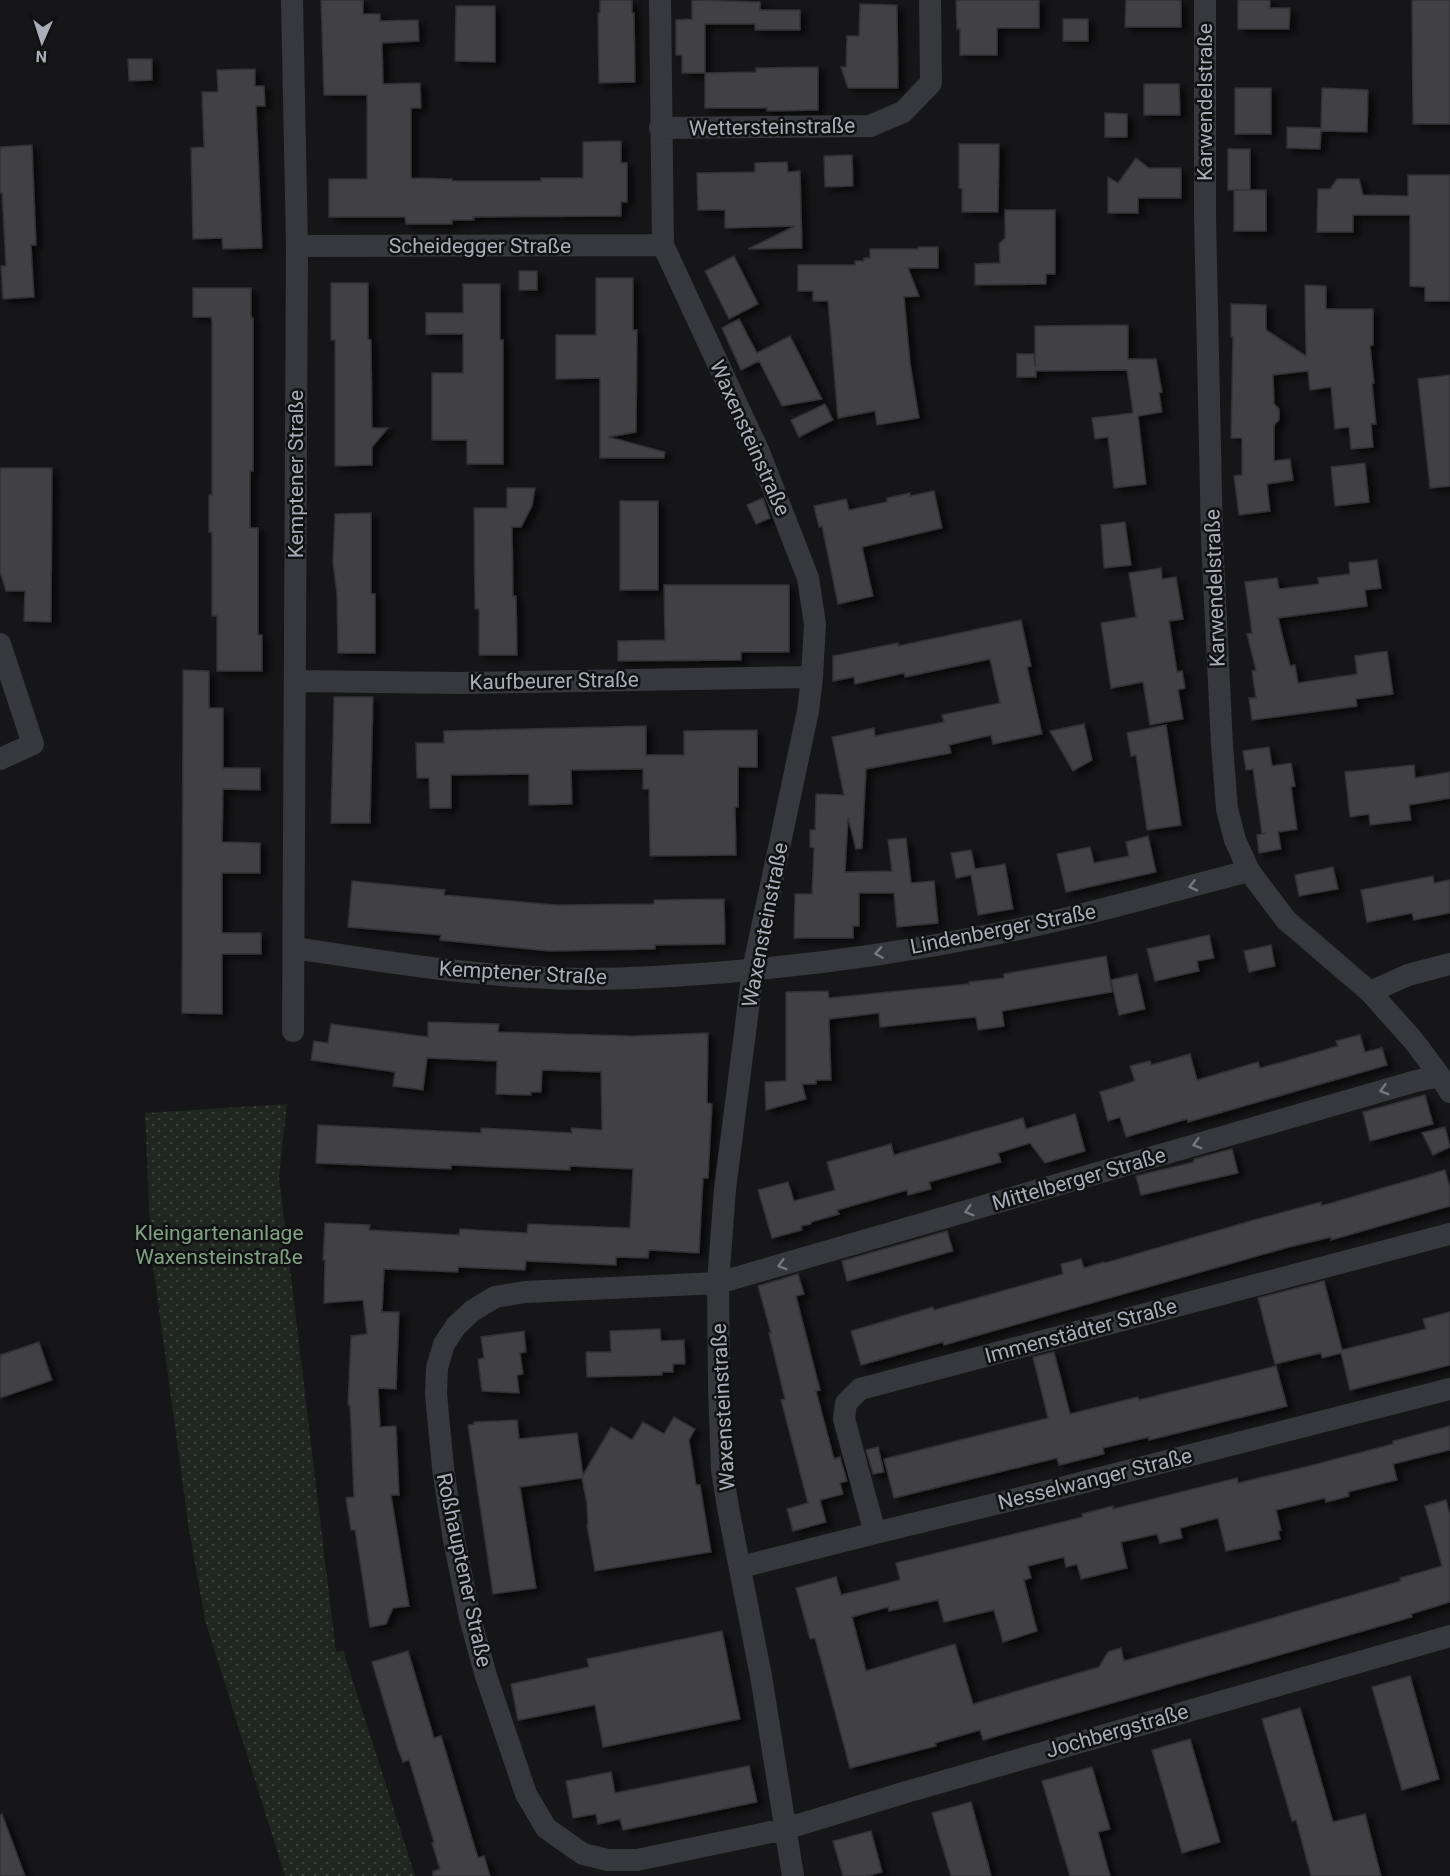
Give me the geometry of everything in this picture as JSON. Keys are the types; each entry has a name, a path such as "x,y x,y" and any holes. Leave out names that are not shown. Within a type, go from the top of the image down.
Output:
{"street":[{"name":"Kemptener Straße","path":"292,0 297,246 293,1031"},
{"name":"Waxensteinstraße","path":"660,0 663,245 759,452 808,578 815,624 812,677 806,722 753,970 725,1189 718,1283 718,1387 722,1470 761,1676 793,1876"},
{"name":"Wettersteinstraße","path":"660,128 870,126 903,112 931,83 930,0"},
{"name":"Karwendelstraße","path":"1205,0 1205,216 1212,539 1227,809 1235,840 1249,871 1286,920 1370,992 1413,1040 1445,1084"},
{"name":"Scheidegger Straße","path":"297,246 663,245"},
{"path":"0,644 33,744 0,759"},
{"name":"Kaufbeurer Straße","path":"296,681 483,682 812,677"},
{"name":"Lindenberger Straße","path":"753,970 990,935 1249,871"},
{"name":"Kemptener Straße","path":"294,948 422,968 532,977 647,977 753,970"},
{"path":"1370,992 1408,975 1450,964"},
{"name":"Mittelberger Straße","path":"718,1283 1405,1084 1445,1084"},
{"name":"Immenstädter Straße","path":"874,1533 844,1419 846,1402 860,1389 1450,1234"},
{"name":"Roßhauptener Straße","path":"718,1283 525,1292 495,1297 472,1311 456,1326 444,1344 437,1368 436,1394 443,1468 454,1540 470,1617 486,1676 526,1794 546,1828 583,1854 608,1860 637,1860 785,1829"},
{"name":"Nesselwanger Straße","path":"741,1567 1450,1389"},
{"name":"Jochbergstraße","path":"785,1829 1450,1636"}],"green space":[{"name":"Kleingartenanlage Waxensteinstraße","path":"287,1104 279,1177 336,1652 343,1650 415,1876 285,1876 205,1620 189,1529 151,1251 145,1113"}],"building":[{"path":"321,0 363,0 363,14 380,14 380,21 418,20 419,41 382,43 383,84 420,83 421,108 411,108 411,178 452,179 452,181 541,181 541,178 583,178 583,142 621,141 621,163 627,163 627,202 621,202 621,216 473,217 474,220 452,220 452,224 406,224 405,217 329,217 329,179 367,179 367,95 324,95"},
{"path":"600,0 632,0 635,82 599,83 598,13 600,13"},
{"path":"692,0 760,2 760,10 800,10 800,30 755,30 755,24 705,24 705,73 682,73 682,55 676,55 676,20 692,19"},
{"path":"956,0 1039,0 1039,28 997,28 997,55 960,55 960,29 957,29"},
{"path":"1126,0 1181,0 1181,27 1125,27"},
{"path":"1238,0 1270,0 1270,8 1290,8 1289,29 1238,29"},
{"path":"1412,0 1450,0 1450,124 1413,124"},
{"path":"860,4 897,5 898,88 848,88 841,67 846,67 847,36 859,36"},
{"path":"456,6 495,6 495,62 455,61"},
{"path":"1063,19 1088,19 1088,41 1063,41"},
{"path":"128,59 152,59 152,80 129,81"},
{"path":"818,67 818,110 767,111 767,108 705,108 705,73 756,72 756,68"},
{"path":"255,69 255,86 264,86 265,106 256,106 262,248 223,249 222,238 193,239 191,148 204,147 202,92 218,92 217,70"},
{"path":"1144,84 1179,84 1180,115 1144,115"},
{"path":"1235,88 1271,88 1271,134 1235,134"},
{"path":"1322,88 1368,90 1367,132 1321,131 1320,149 1287,148 1287,127 1321,128"},
{"path":"1105,113 1127,114 1127,137 1105,137"},
{"path":"959,144 999,144 998,212 962,212 962,189 959,188"},
{"path":"32,145 36,245 31,245 34,297 3,299 1,266 6,266 2,193 0,193 0,147"},
{"path":"1228,149 1250,149 1250,190 1228,190"},
{"path":"852,155 853,186 825,187 824,156"},
{"path":"1136,158 1149,168 1181,168 1181,198 1138,198 1138,213 1108,213 1108,177 1118,183"},
{"path":"787,162 788,172 800,171 802,248 748,249 795,226 725,228 725,210 698,210 697,173 755,172 755,163"},
{"path":"1408,175 1450,175 1450,301 1425,301 1425,287 1410,286 1410,215 1353,215 1353,232 1317,232 1318,189 1330,189 1337,179 1359,179 1363,195 1408,196"},
{"path":"1234,190 1266,190 1266,231 1234,231"},
{"path":"1005,210 1055,210 1055,274 1046,274 1046,284 975,285 975,264 1000,263 999,244 1005,238"},
{"path":"918,247 938,247 938,268 908,268 919,296 904,297 910,363 919,418 877,425 875,411 838,418 828,301 813,301 813,291 798,291 798,265 855,265 855,261 870,258 870,249 918,249"},
{"path":"734,256 758,304 729,319 705,271"},
{"path":"519,271 537,271 537,290 519,290"},
{"path":"596,278 633,278 633,330 637,330 636,432 609,437 665,452 664,458 600,458 600,378 556,379 556,335 596,335"},
{"path":"331,283 368,283 372,428 388,428 372,447 372,465 335,466 335,340 331,340"},
{"path":"463,284 500,284 500,340 503,340 503,464 467,464 467,440 432,440 432,373 463,373 463,334 426,334 426,313 463,313"},
{"path":"1305,285 1326,286 1326,309 1373,309 1373,345 1370,346 1376,424 1371,424 1373,447 1351,449 1349,427 1335,429 1331,387 1310,390 1308,371 1273,375 1274,404 1279,409 1279,420 1274,425 1274,461 1290,459 1293,480 1267,484 1270,511 1239,515 1234,476 1242,475 1242,438 1231,438 1233,337 1231,337 1231,304 1266,305 1266,330 1306,356"},
{"path":"193,288 251,288 253,471 250,471 250,528 258,528 258,635 262,635 262,671 217,671 217,616 212,616 212,532 209,532 209,495 212,495 212,323 211,317 193,317"},
{"path":"739,319 757,353 790,336 822,399 782,406 759,361 741,370 722,328"},
{"path":"1128,325 1128,359 1156,359 1162,392 1159,393 1162,412 1138,416 1146,484 1114,488 1108,437 1095,439 1092,418 1133,413 1127,370 1036,371 1036,377 1017,377 1017,354 1034,354 1035,367 1035,326"},
{"path":"1450,375 1450,486 1430,488 1418,379"},
{"path":"825,404 833,420 799,437 791,420"},
{"path":"1365,463 1369,502 1335,506 1331,467"},
{"path":"0,468 52,468 51,622 24,621 25,591 6,591 0,572"},
{"path":"507,488 535,488 532,506 521,527 512,527 517,655 479,655 479,609 475,609 474,508 507,508"},
{"path":"934,491 942,528 862,547 873,596 838,604 822,526 819,527 814,506 846,499 849,510 887,502 887,498"},
{"path":"763,498 770,518 756,524 747,505"},
{"path":"620,501 658,501 658,590 620,590"},
{"path":"371,513 371,594 375,594 375,653 338,653 337,594 333,563 335,514"},
{"path":"1125,522 1131,565 1104,568 1101,525"},
{"path":"1377,560 1381,588 1365,590 1367,606 1278,618 1290,666 1295,665 1298,683 1357,674 1355,656 1387,651 1393,694 1356,699 1357,706 1252,720 1249,698 1256,698 1252,671 1256,670 1247,634 1252,633 1245,582 1277,578 1279,589 1319,584 1318,578 1350,574 1349,563"},
{"path":"1161,568 1162,579 1176,577 1183,619 1169,621 1177,672 1182,671 1185,688 1178,690 1183,719 1150,725 1143,682 1111,688 1101,623 1136,617 1129,573"},
{"path":"664,585 789,585 789,652 741,652 741,660 618,661 618,641 665,640"},
{"path":"1021,620 1031,666 1027,667 1042,734 993,744 991,735 949,745 951,753 866,769 862,848 856,849 848,817 845,872 892,871 888,840 906,838 911,883 934,881 938,923 897,927 894,893 859,893 859,926 853,926 853,938 794,938 795,894 812,894 814,848 810,847 810,830 815,830 816,794 844,795 832,737 874,728 875,736 944,722 942,715 1000,703 990,659 905,677 904,673 855,684 854,677 833,681 833,656 898,643 898,646"},
{"path":"183,670 209,671 209,708 223,708 223,768 260,768 260,790 223,789 222,842 260,843 260,873 222,873 222,933 261,933 261,954 222,954 222,1014 182,1013"},
{"path":"334,697 373,697 370,823 331,823"},
{"path":"1084,724 1092,760 1073,771 1050,731"},
{"path":"1166,725 1181,825 1147,830 1136,755 1131,756 1127,733"},
{"path":"646,726 646,755 684,755 684,731 757,730 757,767 738,767 738,807 735,807 736,855 650,856 649,789 643,789 643,769 571,770 572,804 529,805 529,774 451,775 451,808 430,808 429,778 417,778 416,743 444,743 444,731"},
{"path":"1269,747 1272,766 1291,763 1295,786 1291,787 1297,829 1278,832 1281,849 1259,853 1257,835 1262,834 1253,769 1246,770 1243,751"},
{"path":"1414,765 1415,778 1450,772 1450,798 1409,805 1411,820 1370,825 1369,814 1350,817 1345,772"},
{"path":"1148,836 1156,872 1066,892 1057,854 1090,847 1094,863 1129,856 1126,842"},
{"path":"971,850 975,869 1005,864 1013,909 978,915 971,875 956,878 951,853"},
{"path":"1333,867 1338,889 1299,896 1295,875"},
{"path":"1433,876 1434,883 1450,880 1450,913 1414,920 1412,913 1367,922 1361,890"},
{"path":"352,881 445,890 444,895 556,905 654,904 654,900 724,899 725,944 655,945 655,949 549,951 440,940 441,935 348,927"},
{"path":"1209,935 1214,958 1197,961 1199,971 1155,981 1147,949"},
{"path":"1271,945 1275,966 1249,972 1244,951"},
{"path":"1106,956 1112,992 1002,1011 1004,1026 978,1030 976,1017 880,1027 879,1013 829,1019 831,1080 816,1080 816,1084 802,1084 806,1099 766,1110 765,1082 786,1081 786,992 828,991 829,998 969,984 969,982 1004,978 1004,974"},
{"path":"1137,974 1145,1009 1119,1015 1111,980"},
{"path":"428,1022 499,1024 498,1032 632,1036 708,1033 707,1103 712,1104 708,1178 703,1178 699,1253 649,1250 648,1258 616,1257 616,1265 526,1261 525,1270 458,1267 458,1272 384,1269 382,1312 399,1312 396,1389 378,1388 380,1427 396,1426 399,1495 391,1495 409,1606 393,1608 386,1624 370,1627 355,1530 351,1530 346,1498 354,1497 350,1405 348,1405 351,1336 367,1334 363,1300 324,1303 325,1223 370,1225 369,1230 459,1235 460,1229 527,1233 528,1224 630,1228 633,1169 570,1166 570,1170 451,1165 451,1169 316,1163 318,1125 481,1133 481,1128 572,1133 571,1128 602,1130 601,1072 542,1070 541,1092 531,1092 531,1095 496,1094 497,1061 427,1058 423,1090 393,1086 395,1072 311,1060 314,1041 328,1043 331,1024 428,1037"},
{"path":"1360,1035 1365,1052 1382,1048 1387,1065 1188,1122 1187,1119 1126,1137 1120,1117 1108,1121 1100,1092 1135,1081 1130,1066 1150,1061 1151,1065 1190,1054 1197,1080 1258,1062 1260,1068 1286,1061 1338,1046 1336,1041"},
{"path":"1425,1095 1433,1124 1370,1141 1363,1112"},
{"path":"1075,1114 1085,1151 1045,1163 1030,1143 998,1153 1001,1162 929,1182 931,1189 908,1195 907,1190 837,1210 839,1214 801,1226 802,1230 772,1238 758,1190 788,1182 794,1201 835,1190 827,1162 891,1144 894,1155 1023,1118 1026,1129"},
{"path":"1445,1127 1450,1147 1433,1155 1422,1133"},
{"path":"1232,1149 1238,1173 1141,1195 1136,1176 1194,1162 1194,1159"},
{"path":"1445,1170 1450,1187 1450,1206 1331,1240 1331,1237 1289,1247 944,1345 943,1342 861,1365 851,1331 933,1307 934,1310 1063,1274 1061,1264 1081,1259 1084,1268 1105,1263 1254,1220 1321,1202 1321,1206"},
{"path":"947,1231 953,1251 847,1281 842,1261"},
{"path":"798,1274 804,1294 796,1296 820,1390 816,1391 834,1459 840,1457 847,1481 840,1483 843,1494 820,1500 826,1522 793,1531 787,1509 808,1503 781,1400 785,1399 758,1286"},
{"path":"1324,1281 1342,1350 1426,1329 1423,1319 1450,1312 1450,1365 1350,1390 1341,1353 1322,1358 1321,1353 1275,1364 1258,1298"},
{"path":"660,1329 661,1341 684,1340 685,1364 673,1364 673,1372 662,1372 662,1375 587,1377 586,1352 611,1352 610,1331"},
{"path":"524,1331 526,1352 520,1353 523,1374 517,1375 519,1393 482,1391 478,1359 484,1358 481,1337"},
{"path":"39,1342 52,1380 0,1398 0,1355"},
{"path":"1054,1352 1070,1414 1138,1397 1139,1400 1276,1366 1287,1406 1149,1440 1149,1437 1103,1448 1104,1454 1059,1465 1057,1458 894,1498 884,1459 1048,1418 1033,1357"},
{"path":"674,1417 695,1429 689,1440 696,1485 700,1485 711,1552 595,1571 582,1478 520,1487 536,1588 493,1594 468,1425 474,1422 517,1420 519,1439 577,1433 583,1475 611,1427 632,1440 643,1422 664,1434"},
{"path":"1450,1426 1450,1450 1393,1464 1397,1480 1348,1492 1349,1496 1326,1502 1325,1498 1276,1510 1281,1530 1278,1531 1280,1539 1226,1551 1218,1518 1180,1528 1182,1538 1160,1543 1157,1534 1121,1542 1127,1568 1081,1579 1077,1564 1066,1567 1064,1557 1028,1566 1031,1578 1024,1580 1037,1631 1003,1642 994,1610 944,1622 938,1600 889,1611 888,1607 852,1617 866,1671 955,1644 973,1704 1099,1667 1108,1652 1121,1648 1124,1661 1401,1581 1400,1578 1442,1566 1425,1506 1446,1500 1450,1515 1450,1602 1411,1614 1412,1617 983,1740 980,1730 935,1743 936,1746 850,1768 815,1638 810,1639 796,1588 836,1577 841,1595 900,1580 896,1563 1083,1517 1082,1514 1113,1506 1113,1509 1237,1478 1238,1483 1313,1465"},
{"path":"878,1447 884,1472 873,1474 866,1450"},
{"path":"722,1631 740,1719 603,1747 595,1705 518,1720 511,1684 589,1667 587,1659"},
{"path":"408,1651 434,1738 441,1736 478,1858 484,1856 490,1876 433,1876 433,1871 440,1869 432,1843 434,1842 409,1760 403,1762 398,1749 372,1662"},
{"path":"1410,1676 1439,1779 1402,1790 1372,1687"},
{"path":"1300,1708 1333,1822 1365,1814 1381,1876 1311,1876 1296,1820 1292,1821 1262,1719"},
{"path":"1190,1739 1220,1842 1182,1853 1152,1750"},
{"path":"749,1766 757,1802 623,1830 620,1819 598,1824 596,1814 573,1818 566,1781 611,1772 615,1793"},
{"path":"1092,1767 1110,1829 1098,1832 1110,1876 1070,1876 1042,1781"},
{"path":"971,1802 991,1876 951,1876 932,1813"},
{"path":"2,1814 25,1876 0,1876 0,1815"},
{"path":"871,1831 882,1872 868,1876 843,1876 833,1841"}]}
